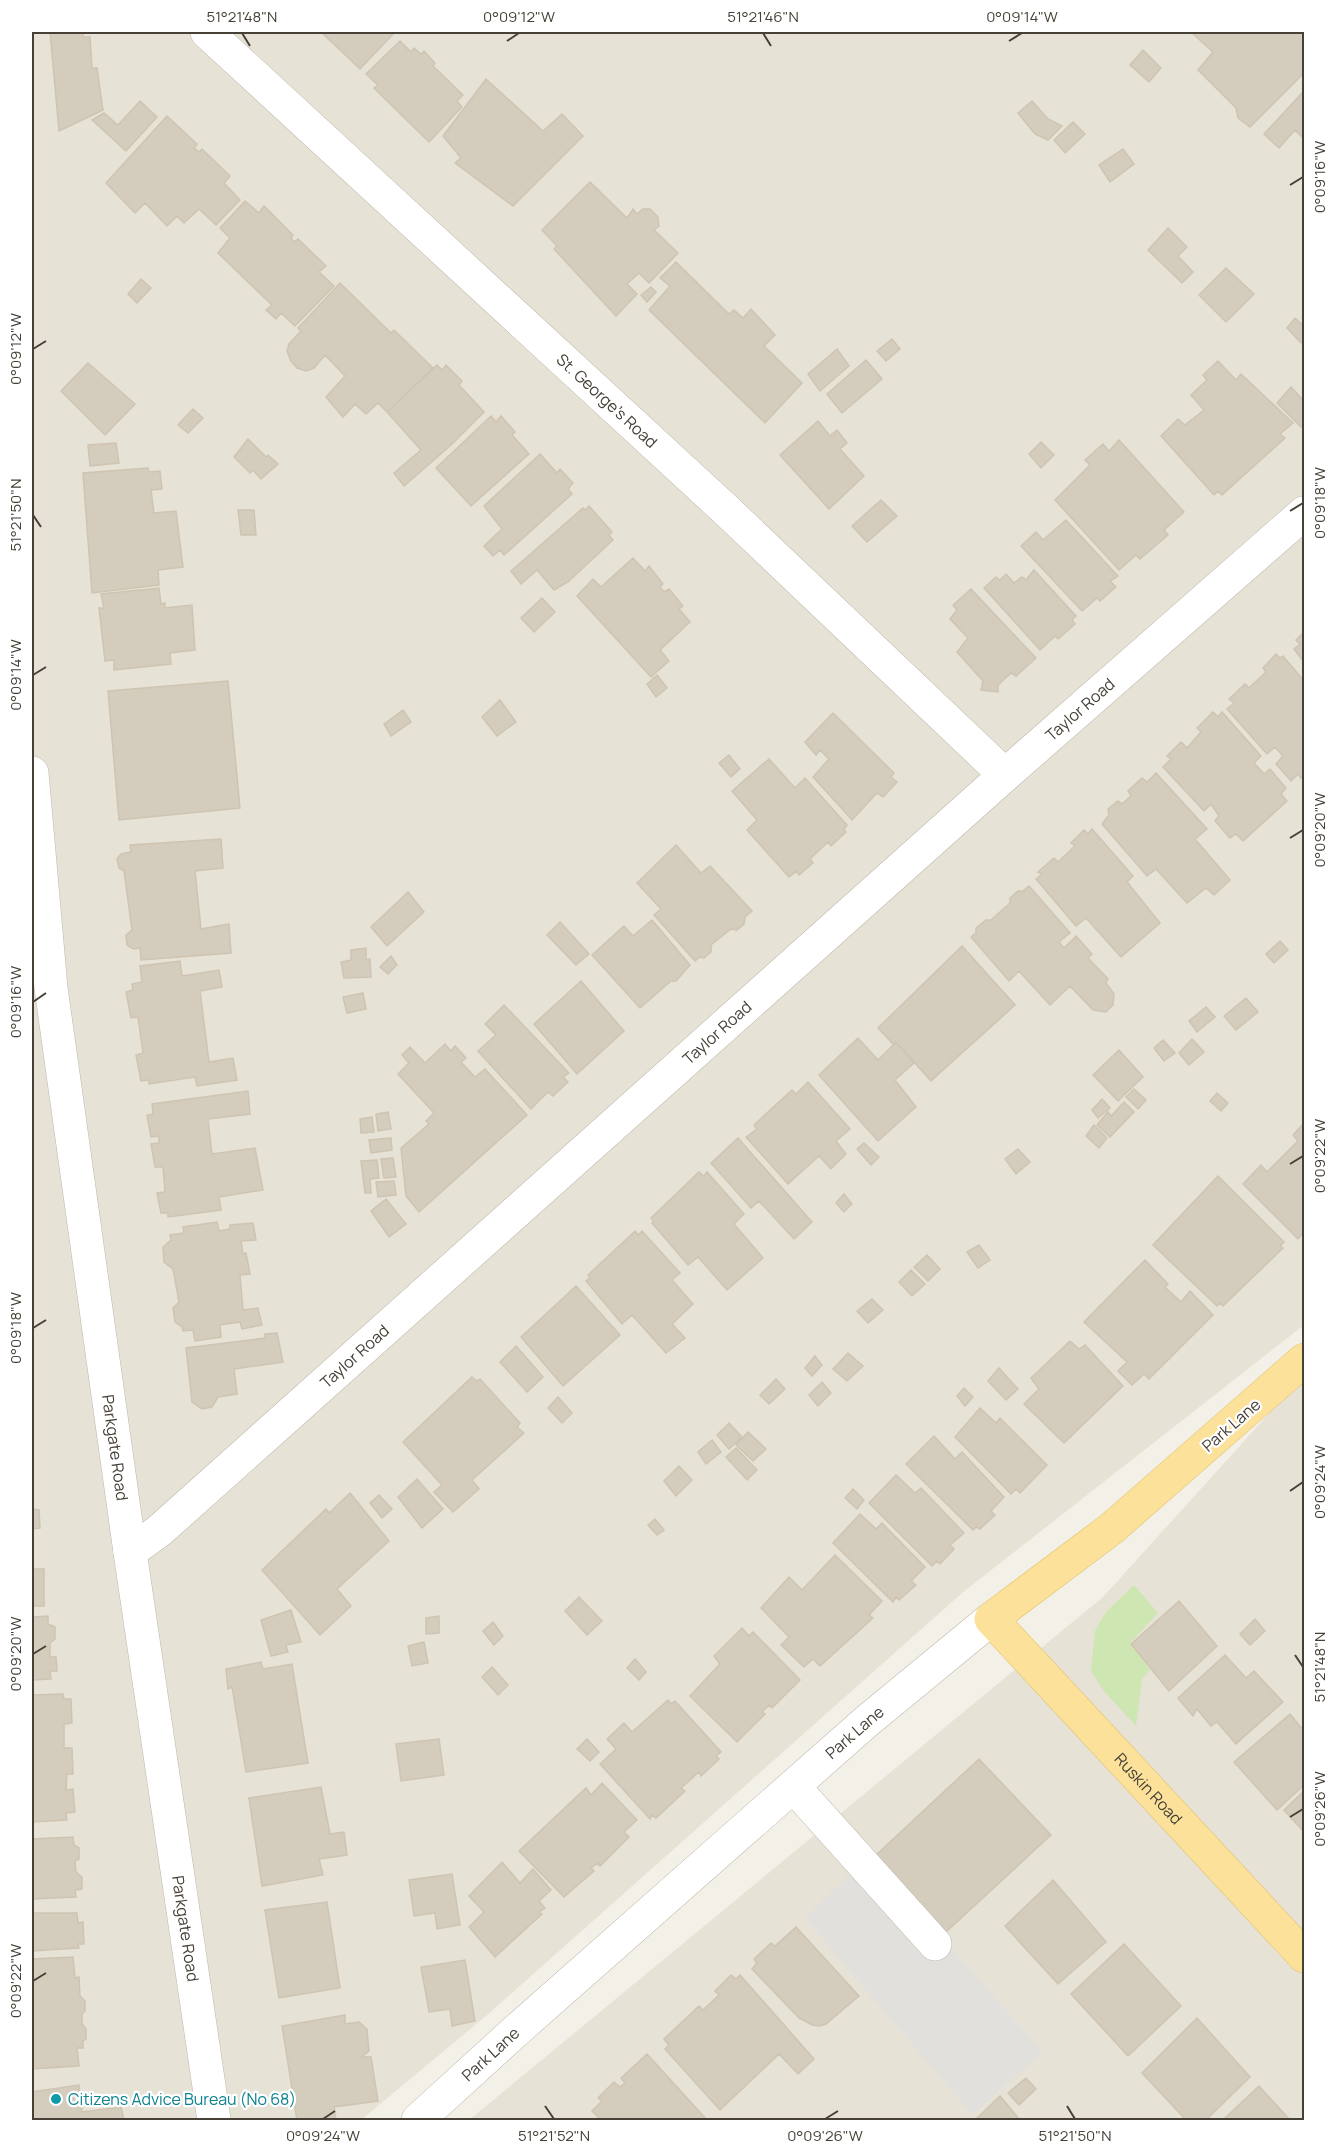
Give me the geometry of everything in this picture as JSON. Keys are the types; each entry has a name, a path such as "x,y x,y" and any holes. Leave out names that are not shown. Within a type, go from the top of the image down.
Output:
{"main road":[{"name":"Park Lane","path":"992,1619 1111,1529 1305,1360"},
{"name":"Ruskin Road","path":"992,1619 1305,1956"}],"street":[{"name":"St. George's Road","path":"207,32 726,510 1005,775"},
{"name":"Taylor Road","path":"130,1552 159,1531 1005,775 1305,513"},
{"name":"Parkgate Road","path":"32,773 41,990 130,1552 214,2121"},
{"name":"Park Lane","path":"418,2121 519,2028 876,1713 992,1619"},
{"path":"794,1787 935,1944"}],"shaded area":[{"path":"32,32 1304,32 1304,1325 962,1593 486,2016 361,2120 32,2120"},
{"path":"1304,1377 1304,2120 469,2120 1103,1597"},
{"path":"869,1855 1043,2052 972,2115 805,1918"}],"green space":[{"path":"1134,1585 1158,1613 1130,1643 1150,1670 1142,1679 1136,1726 1103,1690 1091,1671 1095,1631 1106,1612"}],"building":[{"path":"50,32 83,32 83,37 90,37 92,68 97,68 103,110 59,131"},
{"path":"321,32 395,32 360,69"},
{"path":"1191,32 1304,32 1304,73 1250,127 1238,118 1236,108 1198,70 1213,52"},
{"path":"400,41 411,52 414,48 421,54 424,51 435,63 433,66 463,95 457,101 462,107 429,142 374,88 378,85 366,74"},
{"path":"1143,50 1161,68 1149,82 1130,65"},
{"path":"486,79 543,131 562,114 583,136 513,206 455,163 461,158 443,136"},
{"path":"1304,91 1304,139 1295,130 1279,148 1264,134"},
{"path":"140,101 157,117 126,151 92,120 104,113 118,125"},
{"path":"1032,101 1048,119 1062,126 1048,140 1035,134 1018,113"},
{"path":"167,116 197,144 194,148 199,152 202,149 230,176 224,183 240,200 216,225 199,209 184,223 177,216 167,226 145,203 135,213 106,183"},
{"path":"1073,122 1085,134 1065,153 1054,140"},
{"path":"1123,149 1134,164 1110,182 1099,165"},
{"path":"590,182 627,218 633,209 637,214 643,209 650,209 658,217 659,226 654,230 678,253 649,283 639,273 627,284 637,294 616,316 554,249 557,246 542,230"},
{"path":"245,201 259,213 264,206 293,235 291,238 294,242 298,239 326,266 319,272 334,286 295,326 281,313 276,319 266,310 272,305 218,253 230,238 220,228"},
{"path":"1168,228 1187,247 1178,256 1193,272 1182,283 1148,250"},
{"path":"676,262 729,314 734,310 743,318 751,309 775,335 764,346 802,383 765,423 649,310 670,286 660,278"},
{"path":"1226,268 1254,294 1226,322 1199,295"},
{"path":"141,279 151,288 137,303 128,294"},
{"path":"340,283 391,333 394,330 433,368 387,412 378,403 366,414 355,404 343,417 326,397 345,376 325,355 314,368 306,371 297,368 287,351 289,344 301,331 298,328"},
{"path":"651,287 656,292 647,302 641,295"},
{"path":"1295,318 1304,326 1304,340 1301,343 1287,328"},
{"path":"892,339 900,349 886,361 877,351"},
{"path":"837,349 849,366 820,391 808,374"},
{"path":"866,360 882,379 842,413 827,394"},
{"path":"1218,361 1236,380 1241,374 1293,423 1280,434 1285,438 1222,495 1218,491 1214,495 1161,436 1178,419 1185,425 1204,410 1191,395 1207,380 1203,375"},
{"path":"88,363 135,404 105,435 61,391"},
{"path":"437,365 442,370 446,365 462,381 459,385 484,412 450,446 404,486 394,473 421,450 387,412"},
{"path":"1291,387 1304,401 1304,424 1301,427 1277,403"},
{"path":"193,409 203,418 188,433 178,425"},
{"path":"491,416 496,422 501,416 515,432 512,435 529,454 471,506 436,468"},
{"path":"818,421 830,436 837,430 847,443 840,449 864,476 829,509 780,455"},
{"path":"248,439 266,457 268,455 278,464 261,479 253,470 250,473 234,457"},
{"path":"1119,440 1184,512 1164,530 1168,535 1140,559 1136,555 1119,570 1055,500 1090,465 1085,460 1103,444 1109,451"},
{"path":"1041,442 1054,455 1041,468 1029,454"},
{"path":"116,443 119,463 90,466 88,445"},
{"path":"540,454 557,473 560,469 573,483 568,489 572,494 504,555 500,550 493,556 484,546 502,529 484,506"},
{"path":"148,468 149,472 160,471 162,489 151,490 154,513 176,511 183,567 158,570 159,585 92,593 83,473"},
{"path":"881,500 897,516 867,542 852,526"},
{"path":"589,506 612,532 609,535 613,540 568,582 554,590 537,570 521,584 511,571 583,508 586,510"},
{"path":"238,510 254,510 256,535 241,535"},
{"path":"1066,520 1118,576 1110,581 1116,587 1100,601 1097,598 1082,611 1021,546 1036,532 1043,540"},
{"path":"633,558 645,571 649,566 663,584 660,587 664,592 669,589 683,606 679,609 690,622 660,650 669,661 651,677 577,596 593,579 601,587"},
{"path":"1034,570 1076,616 1072,620 1075,624 1058,639 1055,636 1040,650 984,588 996,577 1000,580 1006,574 1014,583 1022,577 1026,580"},
{"path":"159,588 161,604 165,603 165,608 192,605 195,650 170,653 171,664 114,670 114,660 105,661 99,608 104,608 101,594"},
{"path":"971,589 1036,658 1016,676 1011,673 998,685 998,692 981,690 983,681 957,652 968,638 950,619 957,610 953,605"},
{"path":"542,598 555,612 534,632 521,618"},
{"path":"1304,632 1304,662 1294,649 1300,644 1296,640"},
{"path":"1276,654 1280,658 1283,656 1304,681 1304,775 1301,778 1298,774 1291,781 1276,764 1283,756 1275,747 1267,754 1227,709 1234,703 1229,699 1245,684 1249,688 1266,672 1263,668"},
{"path":"657,675 667,688 656,697 647,684"},
{"path":"228,681 240,808 119,820 108,691"},
{"path":"500,700 516,722 497,736 482,717"},
{"path":"403,710 411,722 391,736 384,724"},
{"path":"1213,712 1218,717 1222,712 1261,756 1254,763 1264,774 1270,769 1286,788 1281,794 1287,801 1243,841 1236,834 1230,838 1215,821 1219,816 1211,804 1204,811 1163,767 1171,759 1167,756 1181,742 1187,748 1201,732 1197,728"},
{"path":"833,713 894,773 891,777 897,782 883,797 877,793 852,820 813,777 829,759 820,750 816,755 805,742"},
{"path":"729,755 740,769 731,777 719,763"},
{"path":"769,759 795,788 805,778 847,825 844,829 846,832 831,846 828,842 810,859 813,863 799,875 797,871 789,877 747,830 757,820 732,791"},
{"path":"1156,773 1207,829 1195,839 1230,880 1214,895 1206,888 1187,903 1156,869 1147,876 1102,824 1109,815 1108,809 1118,801 1122,804 1131,796 1128,791 1142,778 1147,782"},
{"path":"1092,829 1133,876 1127,882 1160,923 1121,957 1086,918 1076,926 1036,879 1042,874 1038,872 1054,858 1058,862 1075,846 1071,843 1084,830 1088,834"},
{"path":"221,839 223,868 195,871 201,929 229,924 231,953 141,960 140,948 133,949 127,945 126,935 132,930 124,871 119,868 117,859 121,854 131,852 130,845"},
{"path":"676,845 701,873 710,866 752,911 745,917 744,924 737,930 731,929 711,945 711,952 695,961 654,915 661,909 637,883"},
{"path":"1029,886 1070,933 1059,942 1064,948 1076,936 1092,954 1088,958 1108,979 1106,983 1114,994 1113,1005 1106,1012 1093,1010 1070,986 1050,1005 1019,971 1009,981 971,937 976,933 976,928 986,920 991,920 1010,903 1010,898"},
{"path":"408,892 424,912 387,946 371,927"},
{"path":"652,920 690,965 676,981 671,981 640,1008 592,955 624,926 633,936"},
{"path":"560,922 589,954 576,965 547,935"},
{"path":"1280,941 1288,950 1274,963 1266,954"},
{"path":"962,946 1015,1005 931,1081 896,1042 894,1045 878,1028"},
{"path":"366,948 366,960 370,959 371,977 344,978 341,962 351,960 351,950"},
{"path":"391,956 397,965 388,974 380,967"},
{"path":"180,961 182,976 219,970 222,987 200,991 209,1062 233,1058 237,1080 197,1086 195,1077 149,1084 149,1080 141,1081 136,1055 143,1053 138,1017 131,1018 126,992 133,990 132,984 142,982 140,966"},
{"path":"581,981 624,1031 577,1074 534,1024"},
{"path":"363,993 366,1009 347,1013 343,997"},
{"path":"1246,998 1258,1012 1236,1030 1224,1016"},
{"path":"504,1005 569,1073 563,1077 568,1082 553,1096 548,1092 531,1109 478,1051 496,1035 485,1024"},
{"path":"1206,1007 1215,1017 1197,1032 1189,1021"},
{"path":"858,1038 878,1060 896,1042 914,1063 895,1080 916,1107 878,1141 819,1075"},
{"path":"1192,1039 1204,1052 1189,1065 1179,1053"},
{"path":"1163,1040 1175,1053 1164,1061 1154,1048"},
{"path":"445,1044 451,1051 455,1046 466,1058 461,1062 475,1077 485,1069 527,1115 419,1212 406,1196 401,1148 429,1124 426,1121 434,1113 398,1074 409,1063 402,1055 410,1047 425,1063"},
{"path":"1119,1050 1143,1077 1118,1101 1093,1075"},
{"path":"808,1082 850,1129 836,1141 846,1154 831,1169 819,1156 788,1184 746,1137 757,1129 754,1125 792,1090 796,1094"},
{"path":"1134,1089 1146,1100 1138,1109 1126,1097"},
{"path":"248,1091 250,1114 208,1119 212,1154 255,1148 263,1190 219,1197 221,1210 168,1217 168,1213 161,1213 157,1193 165,1192 163,1167 155,1167 151,1144 159,1143 159,1136 151,1137 147,1115 153,1114 152,1104"},
{"path":"1217,1093 1228,1103 1221,1111 1210,1101"},
{"path":"1102,1099 1110,1108 1098,1118 1092,1110"},
{"path":"1124,1102 1134,1112 1110,1137 1097,1125 1108,1112 1111,1116"},
{"path":"388,1112 391,1129 378,1131 376,1114"},
{"path":"372,1117 374,1132 361,1133 360,1119"},
{"path":"1304,1123 1304,1236 1302,1234 1298,1239 1243,1184 1261,1165 1267,1172 1298,1141 1293,1135"},
{"path":"1094,1125 1107,1138 1099,1148 1086,1136"},
{"path":"391,1138 392,1150 371,1153 369,1140"},
{"path":"738,1138 812,1222 794,1239 759,1201 751,1208 711,1163"},
{"path":"864,1143 879,1157 871,1165 857,1149"},
{"path":"1018,1149 1030,1162 1016,1174 1005,1159"},
{"path":"393,1158 396,1177 384,1178 381,1159"},
{"path":"377,1160 379,1178 370,1179 371,1193 365,1193 361,1161"},
{"path":"699,1172 704,1176 707,1172 744,1214 734,1224 763,1258 727,1290 698,1257 688,1265 652,1223 654,1221 651,1218"},
{"path":"1218,1176 1284,1242 1280,1246 1283,1248 1223,1306 1220,1303 1217,1306 1153,1245"},
{"path":"394,1181 396,1195 378,1197 376,1182"},
{"path":"844,1194 852,1204 844,1212 836,1203"},
{"path":"386,1199 406,1224 389,1237 371,1211"},
{"path":"217,1222 219,1231 230,1229 230,1225 253,1223 256,1240 241,1241 250,1274 240,1275 243,1310 258,1308 262,1325 242,1329 240,1322 220,1325 221,1337 195,1341 193,1330 183,1331 182,1327 175,1322 173,1308 179,1302 173,1269 164,1262 163,1247 171,1240 170,1235 184,1233 183,1227"},
{"path":"635,1231 638,1235 642,1231 680,1273 672,1280 693,1304 672,1324 685,1338 666,1353 632,1315 622,1324 586,1281 590,1278 588,1275"},
{"path":"979,1245 990,1260 978,1268 967,1252"},
{"path":"927,1255 940,1269 928,1281 914,1267"},
{"path":"1145,1260 1168,1284 1165,1287 1181,1302 1190,1291 1213,1315 1149,1379 1144,1374 1132,1385 1118,1371 1127,1362 1084,1322"},
{"path":"911,1270 925,1284 912,1296 899,1282"},
{"path":"576,1286 620,1335 563,1386 521,1337"},
{"path":"872,1299 883,1310 868,1323 857,1311"},
{"path":"277,1333 283,1362 234,1369 237,1394 218,1397 212,1407 202,1409 192,1402 186,1348 265,1338 265,1334"},
{"path":"1070,1341 1079,1349 1085,1345 1123,1386 1064,1443 1024,1404 1039,1389 1031,1378"},
{"path":"516,1346 543,1377 527,1392 500,1362"},
{"path":"848,1353 863,1366 847,1381 833,1369"},
{"path":"815,1356 822,1365 812,1376 805,1368"},
{"path":"999,1368 1018,1389 1006,1400 988,1381"},
{"path":"472,1377 477,1381 480,1379 520,1423 517,1427 524,1433 472,1480 479,1489 453,1512 434,1492 442,1485 403,1442"},
{"path":"776,1379 785,1389 769,1404 760,1395"},
{"path":"822,1382 831,1393 818,1406 809,1395"},
{"path":"964,1388 973,1397 965,1406 957,1396"},
{"path":"558,1397 572,1413 562,1423 548,1408"},
{"path":"980,1408 996,1423 1000,1418 1047,1465 1020,1493 1016,1489 1011,1494 955,1437"},
{"path":"729,1423 742,1437 729,1449 717,1435"},
{"path":"748,1432 766,1449 753,1461 736,1445"},
{"path":"934,1436 955,1459 962,1452 1004,1497 991,1511 995,1515 980,1529 976,1527 973,1530 906,1464"},
{"path":"712,1440 721,1452 706,1464 698,1452"},
{"path":"736,1448 757,1470 747,1480 726,1457"},
{"path":"679,1466 692,1480 676,1496 664,1481"},
{"path":"896,1475 915,1493 921,1488 964,1533 950,1545 954,1549 940,1564 937,1561 932,1566 869,1503"},
{"path":"417,1479 443,1509 422,1528 398,1497"},
{"path":"853,1489 864,1500 857,1509 845,1498"},
{"path":"350,1493 389,1541 337,1589 351,1606 320,1635 262,1570 326,1509 329,1513"},
{"path":"379,1495 392,1509 382,1518 370,1503"},
{"path":"32,1509 39,1510 40,1528 32,1529"},
{"path":"860,1514 876,1529 882,1523 925,1567 911,1581 916,1585 899,1600 896,1597 893,1602 833,1543"},
{"path":"655,1519 664,1530 657,1535 648,1525"},
{"path":"835,1555 882,1601 869,1615 873,1618 820,1666 813,1659 804,1667 781,1645 789,1637 761,1608 789,1577 802,1590"},
{"path":"32,1569 44,1569 44,1606 32,1606"},
{"path":"579,1597 602,1621 587,1635 565,1611"},
{"path":"1179,1601 1217,1646 1169,1691 1131,1644"},
{"path":"291,1610 301,1642 286,1645 288,1652 271,1656 261,1620"},
{"path":"48,1616 48,1624 55,1627 55,1639 50,1643 50,1657 56,1657 57,1671 50,1671 51,1679 32,1680 32,1617"},
{"path":"439,1616 439,1633 426,1634 426,1618"},
{"path":"1255,1619 1265,1631 1250,1645 1240,1634"},
{"path":"493,1622 503,1636 494,1645 483,1631"},
{"path":"742,1628 749,1636 753,1632 800,1680 772,1708 769,1705 762,1712 765,1714 737,1742 690,1696 720,1664 714,1656"},
{"path":"424,1642 428,1663 412,1666 408,1646"},
{"path":"1225,1655 1246,1678 1254,1671 1283,1702 1236,1744 1217,1722 1211,1726 1197,1709 1193,1716 1178,1698"},
{"path":"635,1659 646,1672 639,1680 627,1668"},
{"path":"261,1662 263,1669 292,1664 308,1763 246,1772 232,1687 228,1689 226,1669"},
{"path":"492,1667 508,1685 498,1695 482,1677"},
{"path":"63,1694 64,1699 71,1699 72,1723 64,1724 64,1748 72,1748 73,1774 67,1774 66,1790 73,1789 75,1812 66,1813 67,1820 32,1822 32,1695"},
{"path":"668,1700 671,1704 675,1701 721,1752 716,1756 719,1759 701,1776 699,1772 681,1788 685,1791 656,1818 652,1815 650,1819 600,1764 616,1749 607,1739 624,1723 632,1732"},
{"path":"1290,1714 1304,1731 1304,1785 1277,1810 1234,1762"},
{"path":"439,1739 444,1775 401,1781 396,1744"},
{"path":"587,1739 599,1752 590,1761 577,1749"},
{"path":"979,1759 1051,1835 946,1932 875,1856"},
{"path":"602,1783 637,1820 624,1832 629,1837 600,1866 598,1863 591,1868 594,1871 564,1897 519,1851 586,1788 591,1795"},
{"path":"321,1787 330,1834 344,1832 347,1855 319,1859 323,1875 262,1886 249,1798"},
{"path":"1304,1791 1304,1832 1284,1810"},
{"path":"73,1837 74,1845 79,1848 79,1859 75,1861 76,1872 82,1877 82,1889 75,1890 76,1897 32,1899 32,1839"},
{"path":"502,1862 520,1883 533,1869 551,1890 539,1901 545,1908 539,1912 542,1914 495,1957 469,1927 484,1912 469,1896"},
{"path":"452,1874 460,1925 437,1929 435,1913 414,1916 409,1880"},
{"path":"1053,1880 1106,1942 1058,1984 1005,1926"},
{"path":"327,1902 340,1988 279,1998 265,1910"},
{"path":"32,1913 77,1913 78,1923 83,1922 84,1944 78,1944 79,1948 32,1951"},
{"path":"796,1927 859,1996 826,2024 820,2026 812,2025 799,2018 752,1969 757,1963 754,1959 771,1943 775,1946"},
{"path":"1124,1944 1181,2006 1128,2056 1071,1994"},
{"path":"73,1957 75,1978 79,1977 80,1996 85,2001 82,2024 86,2029 86,2039 83,2041 83,2048 77,2048 79,2066 32,2069 32,1959"},
{"path":"465,1960 475,2021 452,2026 450,2009 429,2012 421,1967"},
{"path":"731,1975 736,1979 740,1975 814,2059 798,2074 779,2054 720,2110 665,2049 669,2045 664,2039 699,2006 703,2010 719,1995 715,1991"},
{"path":"345,2015 345,2024 359,2022 367,2029 369,2051 362,2057 371,2057 378,2101 334,2107 336,2120 297,2120 282,2026"},
{"path":"1197,2018 1250,2077 1206,2120 1186,2120 1142,2073"},
{"path":"647,2054 707,2120 601,2120 592,2111 602,2101 598,2098 614,2082 620,2087 625,2083 621,2078"},
{"path":"1026,2078 1036,2089 1019,2105 1008,2093"},
{"name":"Citizens Advice Bureau (No 68)","path":"79,2085 82,2112 121,2107 124,2120 32,2120 32,2092"},
{"path":"1259,2086 1290,2120 1223,2120"},
{"path":"1000,2096 1020,2120 975,2120"}],"place":[{"name":"Citizens Advice Bureau (No 68)","path":"56,2099"}]}
